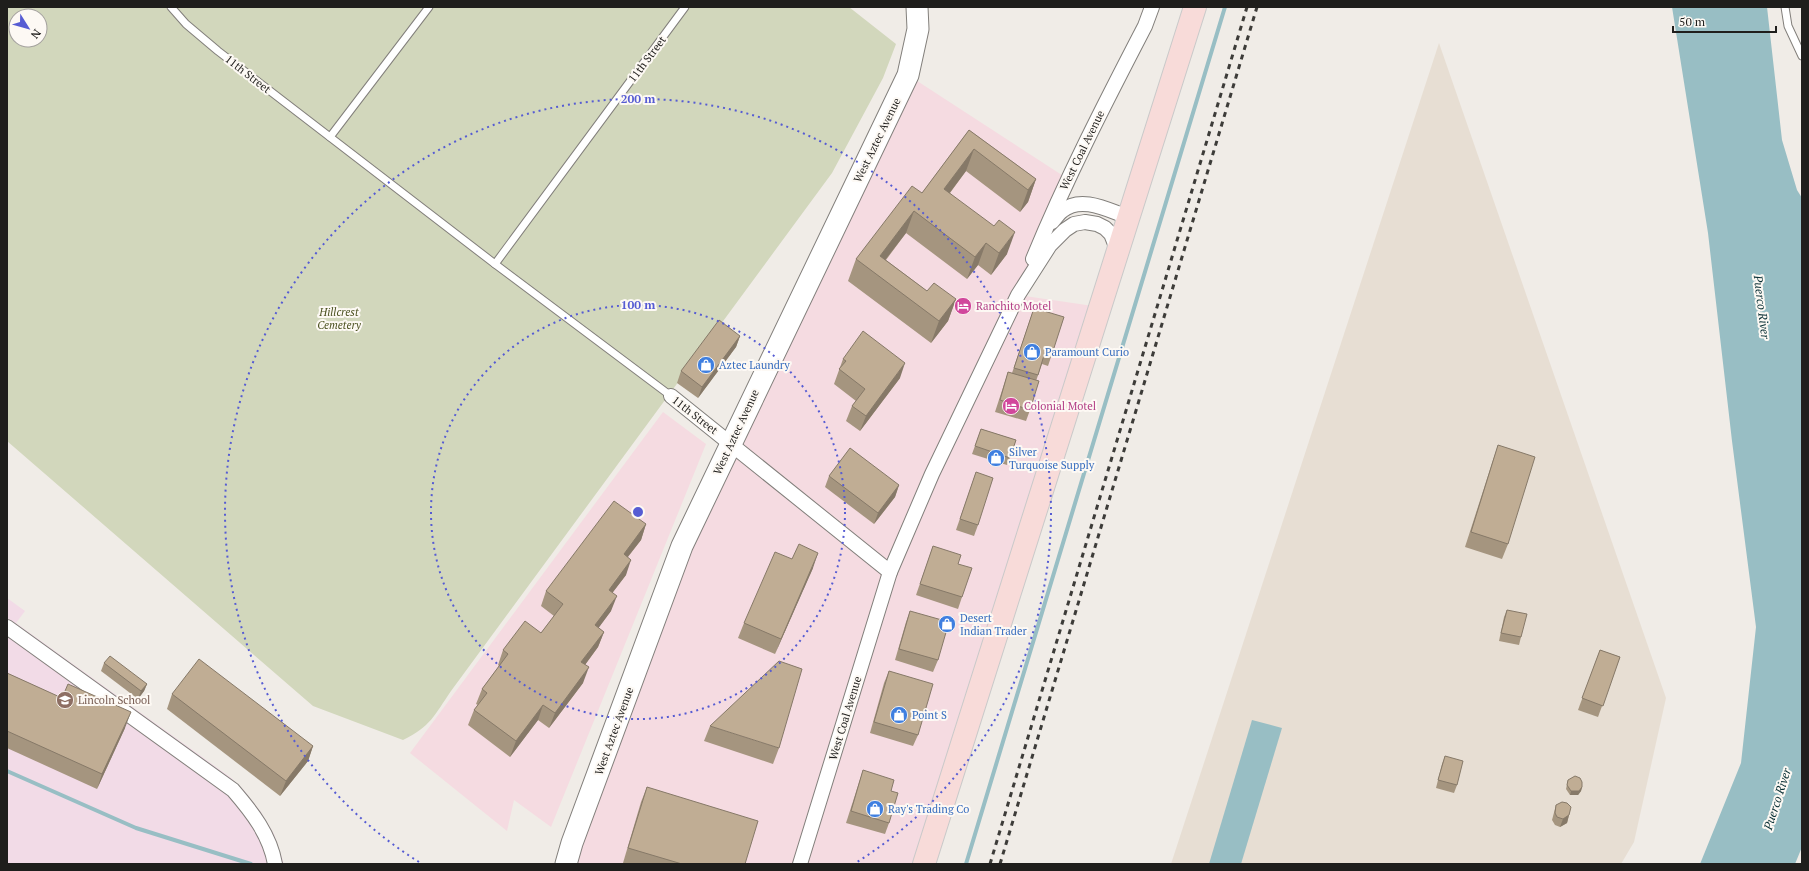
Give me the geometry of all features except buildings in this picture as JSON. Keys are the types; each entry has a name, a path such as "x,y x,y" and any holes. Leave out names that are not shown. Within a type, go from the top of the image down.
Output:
{"main road":[{"name":"West Aztec Avenue","path":"566,864 572,842 682,546 908,74 918,29 917,7"},
{"path":"924,864 1195,7"}],"street":[{"name":"West Coal Avenue","path":"800,864 890,572 932,474 1018,295 1045,229 1083,146 1145,26 1152,7"},
{"path":"1045,229 1062,211 1078,204 1094,205 1128,217"},
{"path":"1018,295 1050,245 1065,230 1074,224 1085,222 1097,224 1105,228 1111,234 1115,244 1115,259"},
{"name":"11th Street","path":"671,396 890,572"},
{"path":"7,627 233,790 248,807 262,827 273,851 275,864"}],"lane":[{"name":"11th Street","path":"170,7 186,24 218,51 330,138 671,396"},
{"path":"330,138 430,7"},
{"name":"11th Street","path":"495,264 686,7"},
{"path":"1785,7 1788,26 1802,56"}],"shaded area":[{"path":"1439,43 1666,698 1634,842 1621,864 1171,864"},
{"path":"908,75 1068,179 932,474 1018,295 1100,307 924,864 566,864 682,546"},
{"path":"663,412 706,444 551,827 514,800 507,831 410,753"},
{"name":"Lincoln School","path":"7,598 25,611 16,623 230,777 243,789 261,812 274,834 284,864 7,864"}],"green space":[{"name":"Hillcrest Cemetery","path":"7,7 849,7 896,44 883,78 832,173 431,720 420,730 403,740 313,706 7,441"}],"water":[{"name":"Puerco River","path":"1672,7 1767,7 1782,140 1797,190 1802,198 1802,847 1795,864 1700,864 1741,763 1756,627 1732,441 1708,233"},
{"path":"1252,720 1282,728 1241,864 1209,864"}],"waterway":[{"path":"966,864 1225,7"},
{"path":"7,771 136,828 251,864"}],"railway":[{"path":"990,864 1247,7"},
{"path":"1000,864 1257,7"}],"place":[{"name":"Ranchito Motel","path":"963,306"},
{"name":"Paramount Curio","path":"1032,352"},
{"name":"Aztec Laundry","path":"706,365"},
{"name":"Colonial Motel","path":"1011,406"},
{"name":"Silver Turquoise Supply","path":"996,458"},
{"name":"Desert Indian Trader","path":"947,624"},
{"name":"Lincoln School","path":"65,700"},
{"name":"Point S","path":"899,715"},
{"name":"Ray's Trading Co","path":"875,809"}]}
